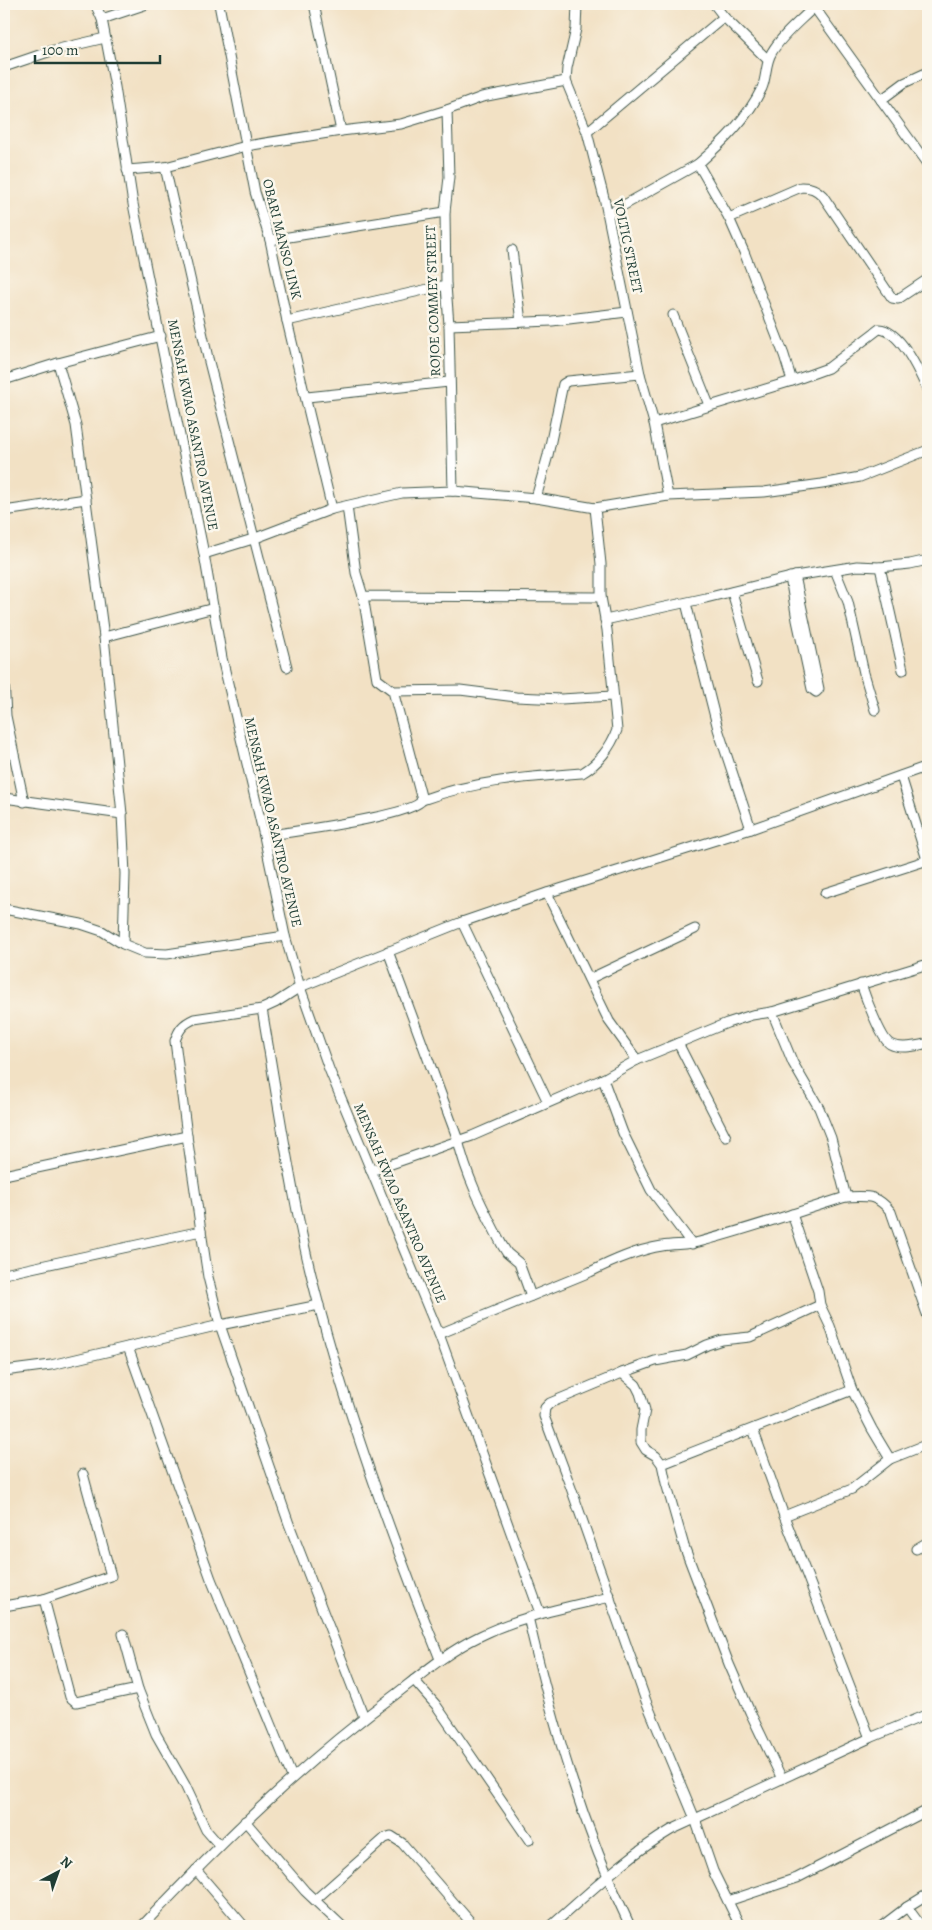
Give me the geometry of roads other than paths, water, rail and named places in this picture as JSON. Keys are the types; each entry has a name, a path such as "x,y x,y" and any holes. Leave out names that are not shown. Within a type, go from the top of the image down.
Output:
{"street":[{"name":"MENSAH KWAO ASANTRO AVENUE","path":"95,4 102,19 115,87 133,204 204,554 224,667 264,836 285,936 329,1070 439,1334 540,1613"},
{"path":"102,19 147,4"},
{"name":"OBARI MANSO LINK","path":"219,4 255,192 270,240 287,321 307,397 332,509"},
{"path":"314,4 341,131"},
{"path":"128,170 165,167 246,146 341,131 401,124 482,97 566,81 576,29 577,4"},
{"path":"714,4 724,17 768,59"},
{"path":"608,214 698,164 728,137 757,99 763,86 768,59 777,45 813,5 928,165"},
{"path":"587,132 724,17"},
{"path":"4,67 54,50 105,38"},
{"path":"881,100 904,83 928,72"},
{"name":"VOLTIC STREET","path":"566,81 587,132 608,214 640,374 654,423 668,496"},
{"name":"ROJOE COMMEY STREET","path":"447,110 449,177 445,212 446,285 449,325 453,491"},
{"path":"698,164 729,218 778,338 792,381"},
{"path":"165,167 208,358 287,667"},
{"path":"729,218 801,187 809,187 817,190 823,196 892,298 898,299 928,279"},
{"path":"270,240 445,212"},
{"path":"512,250 521,322"},
{"path":"287,321 446,285"},
{"path":"449,325 552,321 627,312"},
{"path":"673,315 709,405"},
{"path":"654,423 792,381 828,368 879,329 889,331 905,348 928,391"},
{"path":"4,380 58,363 161,336"},
{"path":"58,363 74,413 104,636 122,814 125,874 123,944"},
{"path":"536,498 548,455 563,384 568,380 640,374"},
{"path":"307,397 449,382"},
{"path":"204,554 253,539 332,509 402,493 453,491 536,498 595,508 668,496 706,496 764,492 822,484 860,477 928,450"},
{"path":"4,511 86,500"},
{"path":"347,506 356,573 363,596 377,679 393,692 422,800"},
{"path":"264,836 379,817 417,806 422,800 448,791 522,777 582,773 590,768 613,742 617,730 602,598 601,564 595,508"},
{"path":"605,620 686,603 793,576 857,566 880,567 928,560"},
{"path":"880,567 903,670"},
{"path":"835,570 848,602 864,673 875,710"},
{"path":"793,576 806,648"},
{"path":"732,592 758,681"},
{"path":"363,596 602,598"},
{"path":"686,603 718,729 751,829"},
{"path":"104,636 214,608"},
{"path":"4,679 6,716 24,802"},
{"path":"393,692 460,690 516,697 561,699 613,696"},
{"path":"364,1717 289,1524 220,1325 208,1277 186,1136 175,1040 178,1030 194,1019 262,1010 276,1003 300,986 462,922 547,892 751,829 928,766"},
{"path":"825,893 928,861 901,776"},
{"path":"4,798 122,814"},
{"path":"547,892 609,1021 637,1060"},
{"path":"4,909 81,924 102,931 123,944 146,953 166,954 285,936"},
{"path":"462,922 548,1102"},
{"path":"589,979 696,930"},
{"path":"388,951 458,1140 463,1164 470,1182 502,1245 507,1253 519,1263 531,1296"},
{"path":"372,1171 472,1136 603,1079 637,1060 727,1023 772,1012 928,964"},
{"path":"860,984 884,1040 896,1046 910,1047 928,1043"},
{"path":"262,1010 303,1238 319,1305 347,1401 396,1546 440,1659"},
{"path":"772,1012 793,1063 819,1108 831,1138 846,1197"},
{"path":"678,1043 726,1137"},
{"path":"603,1079 623,1133 651,1190 692,1244"},
{"path":"4,1175 186,1136"},
{"path":"439,1334 613,1260 661,1246 692,1244 746,1230 846,1197 872,1196 884,1202 891,1212 928,1317"},
{"path":"792,1214 818,1291 820,1305 830,1326 852,1390 890,1459"},
{"path":"4,1274 200,1231"},
{"path":"4,1371 51,1365 220,1325 319,1305"},
{"path":"740,1926 713,1872 695,1819 646,1701 544,1416 545,1408 550,1403 622,1372 655,1361 687,1355 722,1340 750,1337 820,1305"},
{"path":"128,1347 211,1579 292,1777"},
{"path":"622,1372 636,1385 645,1410 641,1442 646,1450 656,1456 662,1464 684,1546 729,1664 782,1779"},
{"path":"662,1464 852,1390"},
{"path":"753,1429 784,1516 870,1738"},
{"path":"784,1516 852,1489 890,1459 928,1444"},
{"path":"4,1606 44,1599 111,1576 83,1474"},
{"path":"916,1549 928,1542"},
{"path":"142,1926 245,1821 292,1777 364,1717 440,1659 480,1636 528,1617 610,1597"},
{"path":"44,1599 70,1696 76,1702 138,1689"},
{"path":"528,1617 556,1730 577,1800 607,1878 630,1926"},
{"path":"123,1634 138,1689 156,1734 185,1785 206,1830 220,1846"},
{"path":"414,1680 436,1705 529,1840"},
{"path":"552,1926 651,1842 671,1830 870,1738 928,1714"},
{"path":"728,1901 797,1878 928,1810"},
{"path":"245,1821 315,1900 342,1926"},
{"path":"315,1900 385,1838 391,1836 402,1843 474,1926"},
{"path":"196,1870 244,1926"},
{"path":"882,1926 928,1894"},
{"path":"907,1907 921,1926"}]}
